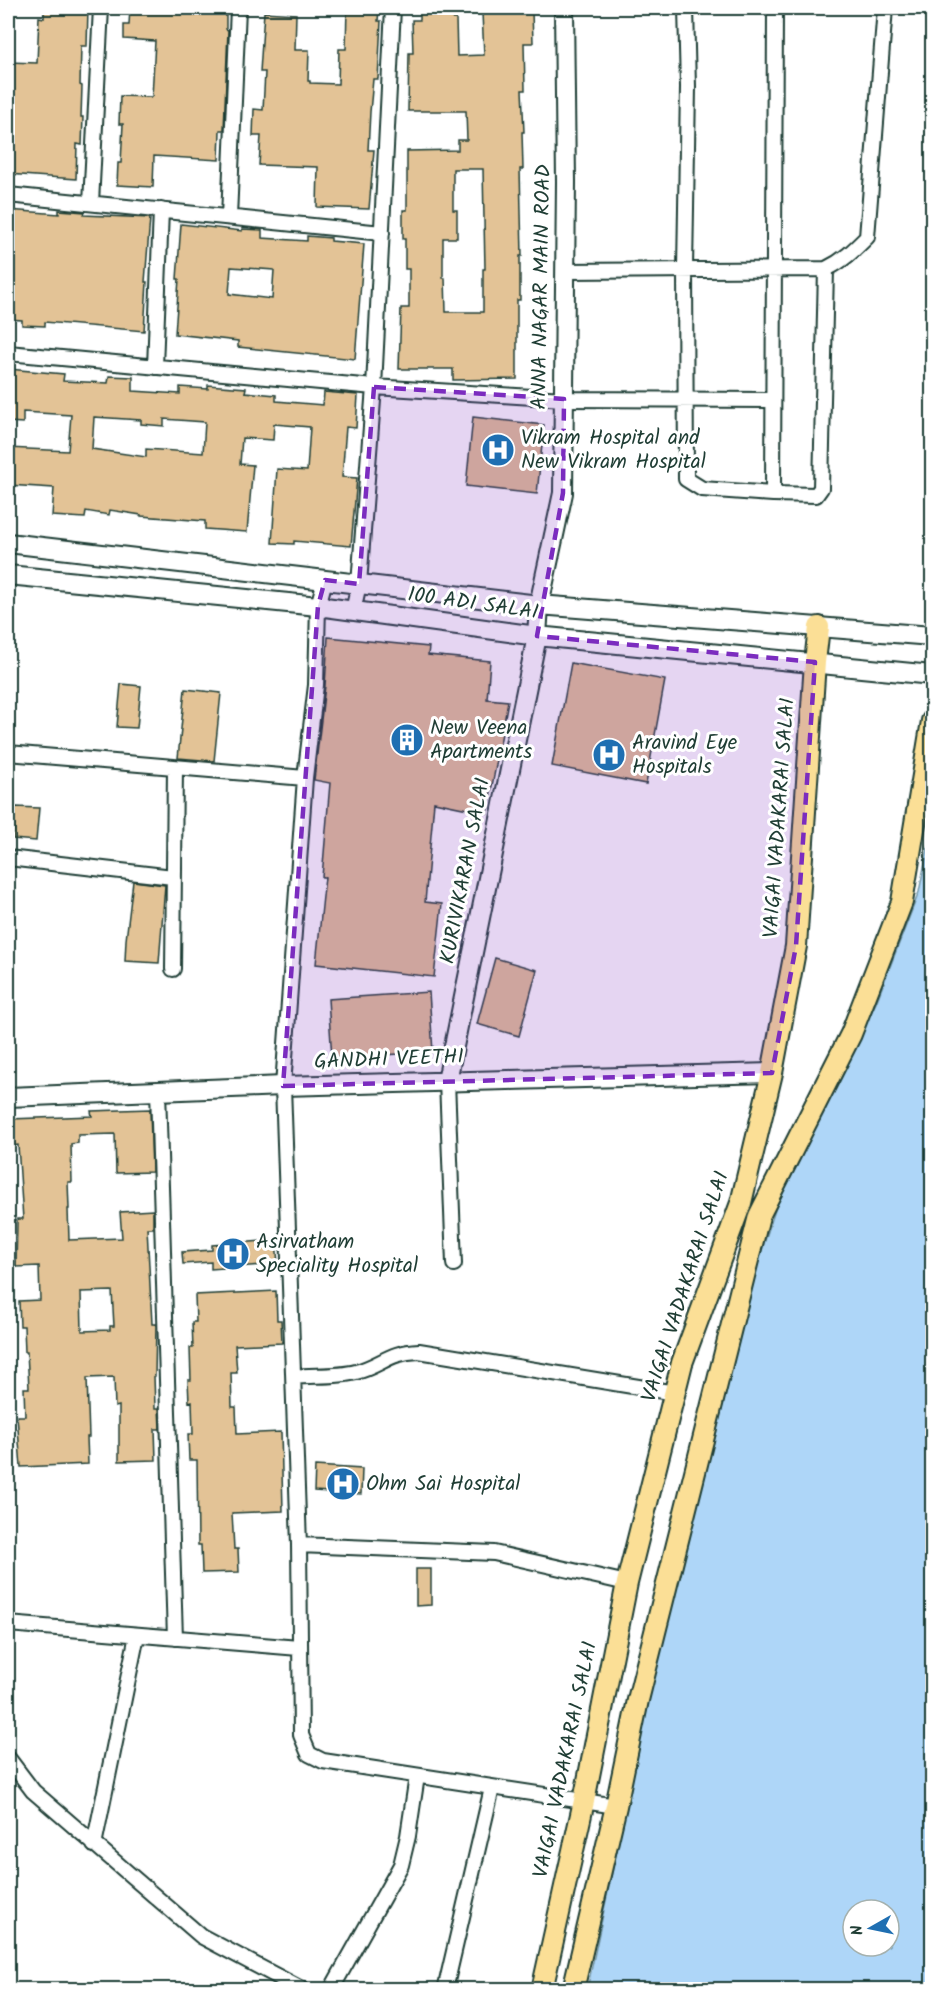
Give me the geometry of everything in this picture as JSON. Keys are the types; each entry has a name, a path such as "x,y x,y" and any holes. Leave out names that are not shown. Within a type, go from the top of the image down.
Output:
{"main road":[{"name":"ANNA NAGAR MAIN ROAD","path":"537,636 539,604 563,494 566,182 564,8"},
{"name":"100 ADI SALAI","path":"8,543 539,604 933,636"},
{"name":"100 ADI SALAI","path":"8,575 318,606 537,636 933,675"},
{"name":"VAIGAI VADAKARAI SALAI","path":"542,1989 584,1801 627,1583 682,1363 741,1203 772,1073 796,946 819,627"},
{"name":"KURIVIKARAN SALAI","path":"447,1081 537,636"},
{"path":"573,1989 638,1700 759,1216 851,1034 902,902 933,721"},
{"name":"GANDHI VEETHI","path":"8,1097 283,1086 772,1073"}],"street":[{"path":"91,203 101,8"},
{"path":"229,217 238,8"},
{"path":"353,611 359,584 374,387 393,8"},
{"path":"686,8 688,87 685,269 686,479 702,489 816,495 821,488 826,269"},
{"path":"773,494 775,8"},
{"path":"565,271 826,269 838,263 867,237 885,8"},
{"path":"8,195 382,233"},
{"path":"155,367 161,210"},
{"path":"8,353 374,387 564,399 773,400"},
{"path":"325,580 318,606 316,685 305,778 283,1086 300,1545 301,1735 309,1754 323,1761 616,1806"},
{"path":"8,753 305,778"},
{"path":"172,969 176,768"},
{"path":"8,858 173,877"},
{"path":"447,1081 454,1264"},
{"path":"158,1090 175,1638"},
{"path":"294,1377 353,1373 402,1352 419,1351 675,1393"},
{"path":"300,1545 494,1553 627,1583"},
{"path":"8,1624 299,1648"},
{"path":"94,1845 137,1635"},
{"path":"8,1758 33,1791 201,1936 294,1988"},
{"path":"331,1989 401,1865 417,1776"},
{"path":"446,1989 492,1788"}],"highlighted area":[{"path":"374,387 564,399 563,493 537,636 815,662 796,946 772,1073 283,1086 318,606 325,580 359,584"}],"water":[{"path":"932,828 932,1989 587,1990 676,1571 715,1438 753,1277 781,1192 876,1003 919,892"}],"building":[{"path":"44,8 88,8 87,46 81,46 82,145 77,144 76,179 8,174 8,62 37,63 39,17 44,18"},
{"path":"130,8 226,8 226,29 228,30 224,130 220,130 219,160 154,156 153,187 117,185 118,163 121,163 123,124 119,124 120,96 152,97 155,41 124,39 124,25 129,25"},
{"path":"347,8 379,8 378,21 381,21 378,79 373,79 370,112 368,150 374,150 369,209 317,207 318,167 259,165 261,136 253,136 254,109 263,110 265,72 260,72 264,12 296,14 295,50 309,50 308,81 338,84 339,49 346,49"},
{"path":"420,8 453,8 453,19 456,19 457,56 484,55 482,13 532,11 533,43 524,43 525,90 522,90 524,132 522,132 523,169 520,169 522,256 520,256 520,300 517,300 517,379 453,380 453,369 399,369 401,308 409,308 409,269 405,269 405,239 403,239 403,210 407,210 407,151 458,150 458,140 467,140 466,111 408,111 409,53 413,53 412,20 420,20","holes":["453,169 483,169 485,269 483,269 483,312 446,312 443,238 457,238 457,210 453,210"]},
{"path":"8,210 59,214 59,210 85,212 84,215 150,218 144,331 45,322 45,326 22,325 22,320 8,319"},
{"path":"181,224 242,231 242,229 262,230 262,238 307,241 307,236 364,244 355,359 238,347 238,341 175,334 179,279 177,279","holes":["231,267 274,270 272,299 229,294"]},
{"path":"8,369 64,374 63,381 108,383 109,376 133,377 133,391 180,394 180,387 208,389 208,385 246,388 245,392 276,395 276,401 323,405 324,392 358,395 356,428 346,427 342,477 357,478 351,546 294,541 294,544 272,543 277,469 307,471 310,427 274,424 273,440 242,438 240,464 253,465 247,532 205,529 205,521 141,516 110,510 109,515 86,511 85,518 52,516 54,488 8,485 8,448 68,451 71,415 23,412 23,423 8,422","holes":["94,417 141,420 141,424 164,426 164,419 205,422 203,453 146,449 146,457 92,449"]},
{"path":"473,417 544,425 537,494 466,486"},
{"path":"328,637 429,647 428,655 490,661 487,699 508,701 487,813 434,802 425,902 442,904 434,977 316,964 325,877 322,877 330,783 314,780"},
{"path":"571,663 665,680 646,784 552,766"},
{"path":"121,684 141,686 137,728 117,727"},
{"path":"185,689 221,693 214,761 178,758"},
{"path":"15,807 39,808 36,841 13,839"},
{"path":"133,881 165,885 159,963 125,961"},
{"path":"495,958 537,970 519,1036 477,1024"},
{"path":"429,992 433,1052 332,1058 328,999"},
{"path":"150,1109 152,1172 116,1173 115,1134 78,1135 78,1143 71,1144 72,1182 68,1182 68,1209 69,1240 122,1238 120,1212 153,1210 153,1228 147,1228 152,1324 156,1324 155,1408 159,1408 160,1429 155,1429 156,1460 119,1461 119,1406 115,1407 114,1377 87,1378 88,1464 21,1467 17,1416 25,1416 24,1388 29,1388 27,1352 25,1352 24,1326 20,1326 19,1301 40,1300 39,1266 16,1267 17,1219 23,1219 18,1145 11,1146 10,1119 92,1116 91,1111","holes":["112,1291 114,1326 110,1326 110,1330 82,1331 81,1292"]},
{"path":"276,1240 278,1264 211,1269 211,1262 183,1264 182,1252 212,1250 212,1245"},
{"path":"276,1291 277,1320 281,1320 282,1343 235,1345 237,1373 231,1373 232,1407 236,1407 237,1434 281,1432 283,1511 232,1513 234,1549 238,1549 239,1572 202,1573 201,1545 198,1545 197,1460 189,1460 188,1434 193,1434 192,1401 189,1402 188,1380 191,1380 192,1322 196,1322 195,1295"},
{"path":"315,1466 362,1469 361,1494 314,1491"},
{"path":"416,1569 431,1569 431,1605 416,1606"}],"place":[{"name":"Vikram Hospital and New Vikram Hospital","path":"498,450"},
{"name":"New Veena Apartments","path":"407,740"},
{"name":"Aravind Eye Hospitals","path":"609,755"},
{"name":"Asirvatham Speciality Hospital","path":"233,1254"},
{"name":"Ohm Sai Hospital","path":"343,1484"}]}
